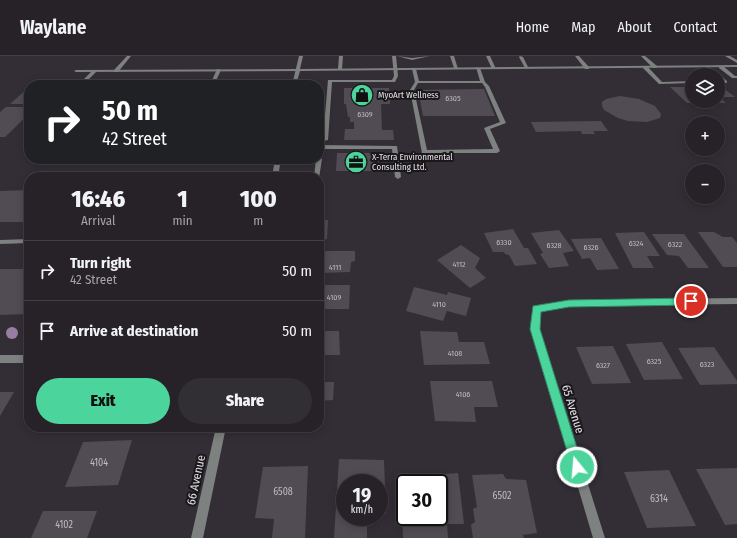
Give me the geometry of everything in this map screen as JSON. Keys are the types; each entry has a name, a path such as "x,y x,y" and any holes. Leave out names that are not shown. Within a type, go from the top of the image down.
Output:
{"street":[{"path":"116,70 128,56"},
{"path":"295,80 300,56"},
{"path":"340,69 341,56"},
{"path":"325,140 330,81 394,81 396,76 395,56"},
{"path":"399,56 412,59 428,56"},
{"path":"452,56 456,68"},
{"path":"488,56 494,68"},
{"path":"576,56 587,68"},
{"path":"643,56 655,67"},
{"path":"727,56 737,62"},
{"path":"521,57 527,68"},
{"path":"76,71 737,66"},
{"path":"644,67 661,83 685,82"},
{"path":"721,67 734,77 737,77"},
{"path":"414,69 416,82 412,90 424,152 496,151 487,128 503,123 487,86 483,82 478,68"},
{"path":"214,80 219,70"},
{"path":"85,80 95,71"},
{"path":"416,82 483,82"},
{"path":"324,148 395,147 398,177"},
{"path":"0,242 24,241"},
{"name":"65 Avenue","path":"599,538 535,329 536,309 569,303 737,301"},
{"path":"0,359 24,359"},
{"name":"66 Avenue","path":"198,538 220,432"}],"building":[{"path":"38,79 65,79 64,80 37,80"},
{"path":"366,85 372,88 389,88 390,104 381,104 382,130 393,130 394,140 344,140 345,129 354,129 354,122 350,122 346,104 344,104 344,88 360,88"},
{"path":"670,87 685,87 685,101"},
{"path":"484,89 495,116 423,116 418,90"},
{"path":"725,89 735,97 725,97"},
{"path":"24,91 24,104 10,104"},
{"path":"620,96 639,99 655,106 661,114 660,118 647,122 628,121 618,118 604,110 602,102 606,99"},
{"path":"6,107 24,107 24,119 5,137 0,137 0,112"},
{"path":"601,121 608,131 593,131 595,134 582,134 581,131 536,132 531,122"},
{"name":"X-Terra Environmental Consulting Ltd.","path":"337,153 374,153 375,171 336,171"},
{"path":"24,190 24,222 0,222 0,191"},
{"path":"324,220 328,220 327,239 324,239"},
{"path":"513,229 524,248 528,248 537,264 515,266 509,255 505,254 504,252 493,252 484,233"},
{"path":"559,230 574,251 563,253 569,266 549,268 540,254 543,253 531,233"},
{"path":"644,232 660,256 647,256 654,268 633,268 615,233"},
{"path":"698,232 714,232 723,237 732,237 737,243 737,267 723,267"},
{"path":"652,234 684,234 709,268 688,268 679,256 667,255"},
{"path":"601,238 619,269 597,270 590,258 582,259 571,239"},
{"path":"461,245 480,258 475,268 486,278 470,288 437,260"},
{"path":"324,251 355,251 355,261 351,262 350,272 324,273"},
{"path":"0,269 24,269 24,314 0,315"},
{"path":"324,285 350,285 349,309 324,309"},
{"path":"414,287 447,295 448,292 471,298 466,316 447,311 443,321 406,311"},
{"path":"324,331 339,331 340,355 324,355"},
{"path":"420,331 457,332 459,342 484,342 490,364 424,365"},
{"path":"662,342 683,379 644,380 626,344"},
{"path":"613,346 631,383 592,384 576,347"},
{"path":"714,347 737,381 737,384 700,385 678,348"},
{"path":"430,381 492,381 498,407 474,407 476,422 435,421"},
{"path":"324,382 334,382 333,400 324,401"},
{"path":"0,392 14,392 0,416"},
{"path":"132,440 118,485 65,487 83,442"},
{"path":"339,459 384,460 385,474 338,474"},
{"path":"308,466 305,538 272,538 274,519 255,518 263,467"},
{"path":"737,468 737,524 725,525 696,469"},
{"path":"669,470 696,526 647,528 624,472"},
{"path":"458,473 464,524 448,524 448,474 444,474"},
{"path":"503,474 506,479 526,480 537,533 523,535 524,538 473,538 471,525 475,522 473,509 477,507 472,475"},
{"path":"336,506 336,526 367,526 367,538 334,538"},
{"path":"43,511 97,511 87,538 31,538"},
{"path":"403,526 447,526 448,538 403,538"}],"place":[{"name":"MyoArt Wellness","path":"362,95"},
{"name":"X-Terra Environmental Consulting Ltd.","path":"356,162"}],"route":[{"path":"577,467 535,329 536,309 569,303 691,301"}]}
